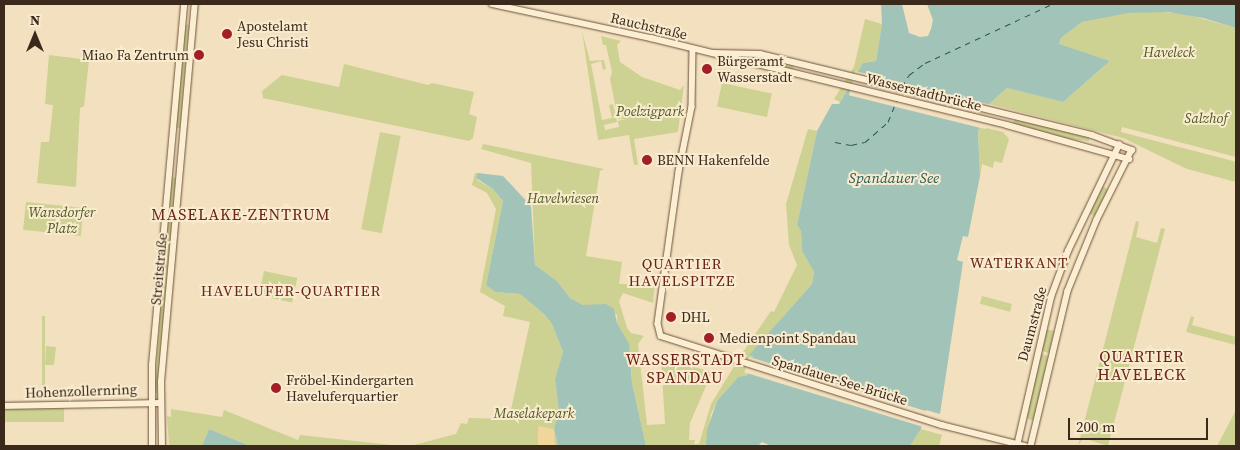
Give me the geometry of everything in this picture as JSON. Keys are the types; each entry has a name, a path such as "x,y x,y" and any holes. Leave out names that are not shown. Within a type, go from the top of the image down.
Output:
{"main road":[{"name":"Streitstraße","path":"152,446 150,402 184,4"},
{"name":"Streitstraße","path":"162,446 159,403 195,4"},
{"name":"Rauchstraße","path":"492,4 713,53 795,75 835,83"},
{"name":"Spandauer-See-Brücke","path":"693,49 692,107 679,172 658,330 670,341 926,420 1017,445"},
{"name":"Rauchstraße","path":"713,53 756,53 840,75"},
{"name":"Wasserstadtbrücke","path":"840,75 1092,135 1119,145"},
{"name":"Wasserstadtbrücke","path":"835,83 1007,125 1114,155"},
{"name":"Daumstraße","path":"1017,445 1050,296 1068,251 1119,145"},
{"path":"1114,155 1128,159 1132,150 1119,145"},
{"name":"Daumstraße","path":"1031,446 1065,300 1093,228 1128,159"},
{"path":"1101,182 1113,189"},
{"name":"Hohenzollernring","path":"4,406 159,403"},
{"path":"1022,420 1036,424"},
{"path":"1017,445 1025,446"}],"green space":[{"path":"1152,11 1185,14 1236,28 1236,157 1122,127 1121,132 1233,161 1236,163 1236,182 1187,169 1123,138 989,104 1007,88 1063,102 1110,61 1062,46 1059,44 1061,38 1082,22 1116,14"},
{"path":"865,19 882,24 876,61 863,63 840,102 834,99 854,67"},
{"path":"185,24 189,25 180,128 175,128"},
{"name":"Poelzigpark","path":"582,31 590,61 604,60 606,69 603,70 601,61 591,64 602,120 612,118 609,105 613,104 617,122 604,125 605,130 619,127 618,121 626,119 618,119 610,79 612,72 606,45 603,45 601,36 621,41 617,45 620,62 642,77 680,90 684,85 678,132 634,139 638,165 634,165 629,135 598,140"},
{"path":"49,55 89,60 84,106 80,108 76,187 37,183 41,142 49,142 53,105 45,104"},
{"path":"753,55 794,64 793,71 752,62"},
{"path":"344,64 428,85 432,83 474,92 469,114 477,117 473,138 469,141 263,98 262,91 282,75 339,87"},
{"path":"722,83 772,94 767,117 717,106"},
{"path":"1015,119 1089,136 1089,141 1068,139 1012,124"},
{"path":"978,126 1003,132 1009,139 1002,163 994,161 993,168 982,164 980,176"},
{"name":"Havelwiesen","path":"808,129 817,131 797,225 801,231 802,251 814,272 812,284 750,354 753,356 746,375 738,377 717,401 711,414 706,446 646,446 632,383 630,352 617,323 617,315 606,305 583,305 570,298 557,281 535,265 531,163 481,149 483,144 604,169 600,171 586,256 622,262 619,284 655,284 653,303 623,293 619,301 627,328 631,333 644,336 638,344 647,425 665,424 661,358 712,372 690,423 689,440 695,440 694,444 699,444 711,404 771,311 774,312 797,265 789,245 786,204"},
{"path":"380,132 401,136 382,233 361,229"},
{"name":"Maselakepark","path":"475,173 478,173 477,180 493,189 503,201 486,285 495,292 520,294 544,314 552,324 563,352 555,379 559,411 554,430 558,446 410,446 456,434 461,423 467,424 469,418 509,419 530,322 503,316 505,306 480,292 496,209 487,193 472,185"},
{"path":"171,177 176,178 157,393 154,393"},
{"path":"1102,186 1109,190 1094,216 1087,212"},
{"name":"Wansdorfer Platz","path":"26,202 84,208 81,236 23,230"},
{"path":"1136,221 1139,222 1136,237 1157,243 1161,228 1165,229 1108,446 1083,438 1078,446"},
{"path":"264,271 297,278 292,303 259,295"},
{"path":"982,296 1012,304 1010,312 980,304"},
{"path":"42,316 45,316 45,398 42,398"},
{"path":"1191,316 1194,317 1192,325 1236,337 1236,345 1186,332"},
{"path":"1046,329 1054,331 1049,353 1039,350"},
{"path":"46,346 56,347 54,365 45,365"},
{"path":"1039,353 1048,356 1034,420 1031,420 1026,418"},
{"path":"4,408 64,408 64,422 4,422"},
{"path":"171,409 222,417 224,410 298,440 300,435 401,446 250,446 209,429 202,446 169,446 167,416 171,417"},
{"path":"1236,410 1236,446 1217,446"},
{"path":"921,429 942,435 939,446 910,446"}],"sand":[{"path":"538,426 554,429 555,446 538,446"}],"water":[{"name":"Spandauer See","path":"881,4 902,4 909,33 920,37 928,36 933,20 927,4 1236,4 1236,28 1203,18 1168,12 1128,13 1082,22 1061,38 1059,44 1110,61 1063,102 1007,88 989,104 978,131 980,176 968,237 963,236 957,260 963,262 940,414 926,410 921,429 910,446 771,446 762,442 758,446 706,446 707,430 717,401 738,377 747,375 753,356 749,355 812,284 814,272 802,251 801,231 797,225 817,131 832,104 839,104 863,63 876,61 882,24"},
{"path":"478,173 503,176 531,206 535,265 557,281 570,298 583,305 606,304 614,309 617,323 629,344 632,383 646,446 558,446 554,429 559,411 555,379 563,352 552,324 544,314 520,294 495,292 486,285 503,201 493,189 476,178"},
{"path":"209,429 250,446 202,446"}],"pier":[{"path":"855,71 992,105 986,129 849,95"},
{"path":"749,357 929,412 924,427 744,372"}],"ferry route":[{"path":"902,87 909,75 925,63 1052,4"},
{"path":"835,142 851,145 865,142 888,122 897,100"}],"place":[{"name":"Apostelamt Jesu Christi","path":"227,34"},
{"name":"Miao Fa Zentrum","path":"199,55"},
{"name":"Bürgeramt Wasserstadt","path":"707,69"},
{"name":"BENN Hakenfelde","path":"647,160"},
{"name":"DHL","path":"671,317"},
{"name":"Medienpoint Spandau","path":"709,338"},
{"name":"Fröbel-Kindergarten Haveluferquartier","path":"276,388"}],"district":[{"name":"MASELAKE-ZENTRUM","path":"241,214"},
{"name":"WATERKANT","path":"1019,263"},
{"name":"QUARTIER HAVELSPITZE","path":"682,272"},
{"name":"HAVELUFER-QUARTIER","path":"291,291"},
{"name":"QUARTIER HAVELECK","path":"1142,365"},
{"name":"WASSERSTADT SPANDAU","path":"685,368"}],"park label":[{"name":"Haveleck","path":"1169,52"},
{"name":"Salzhof","path":"1206,118"}]}
